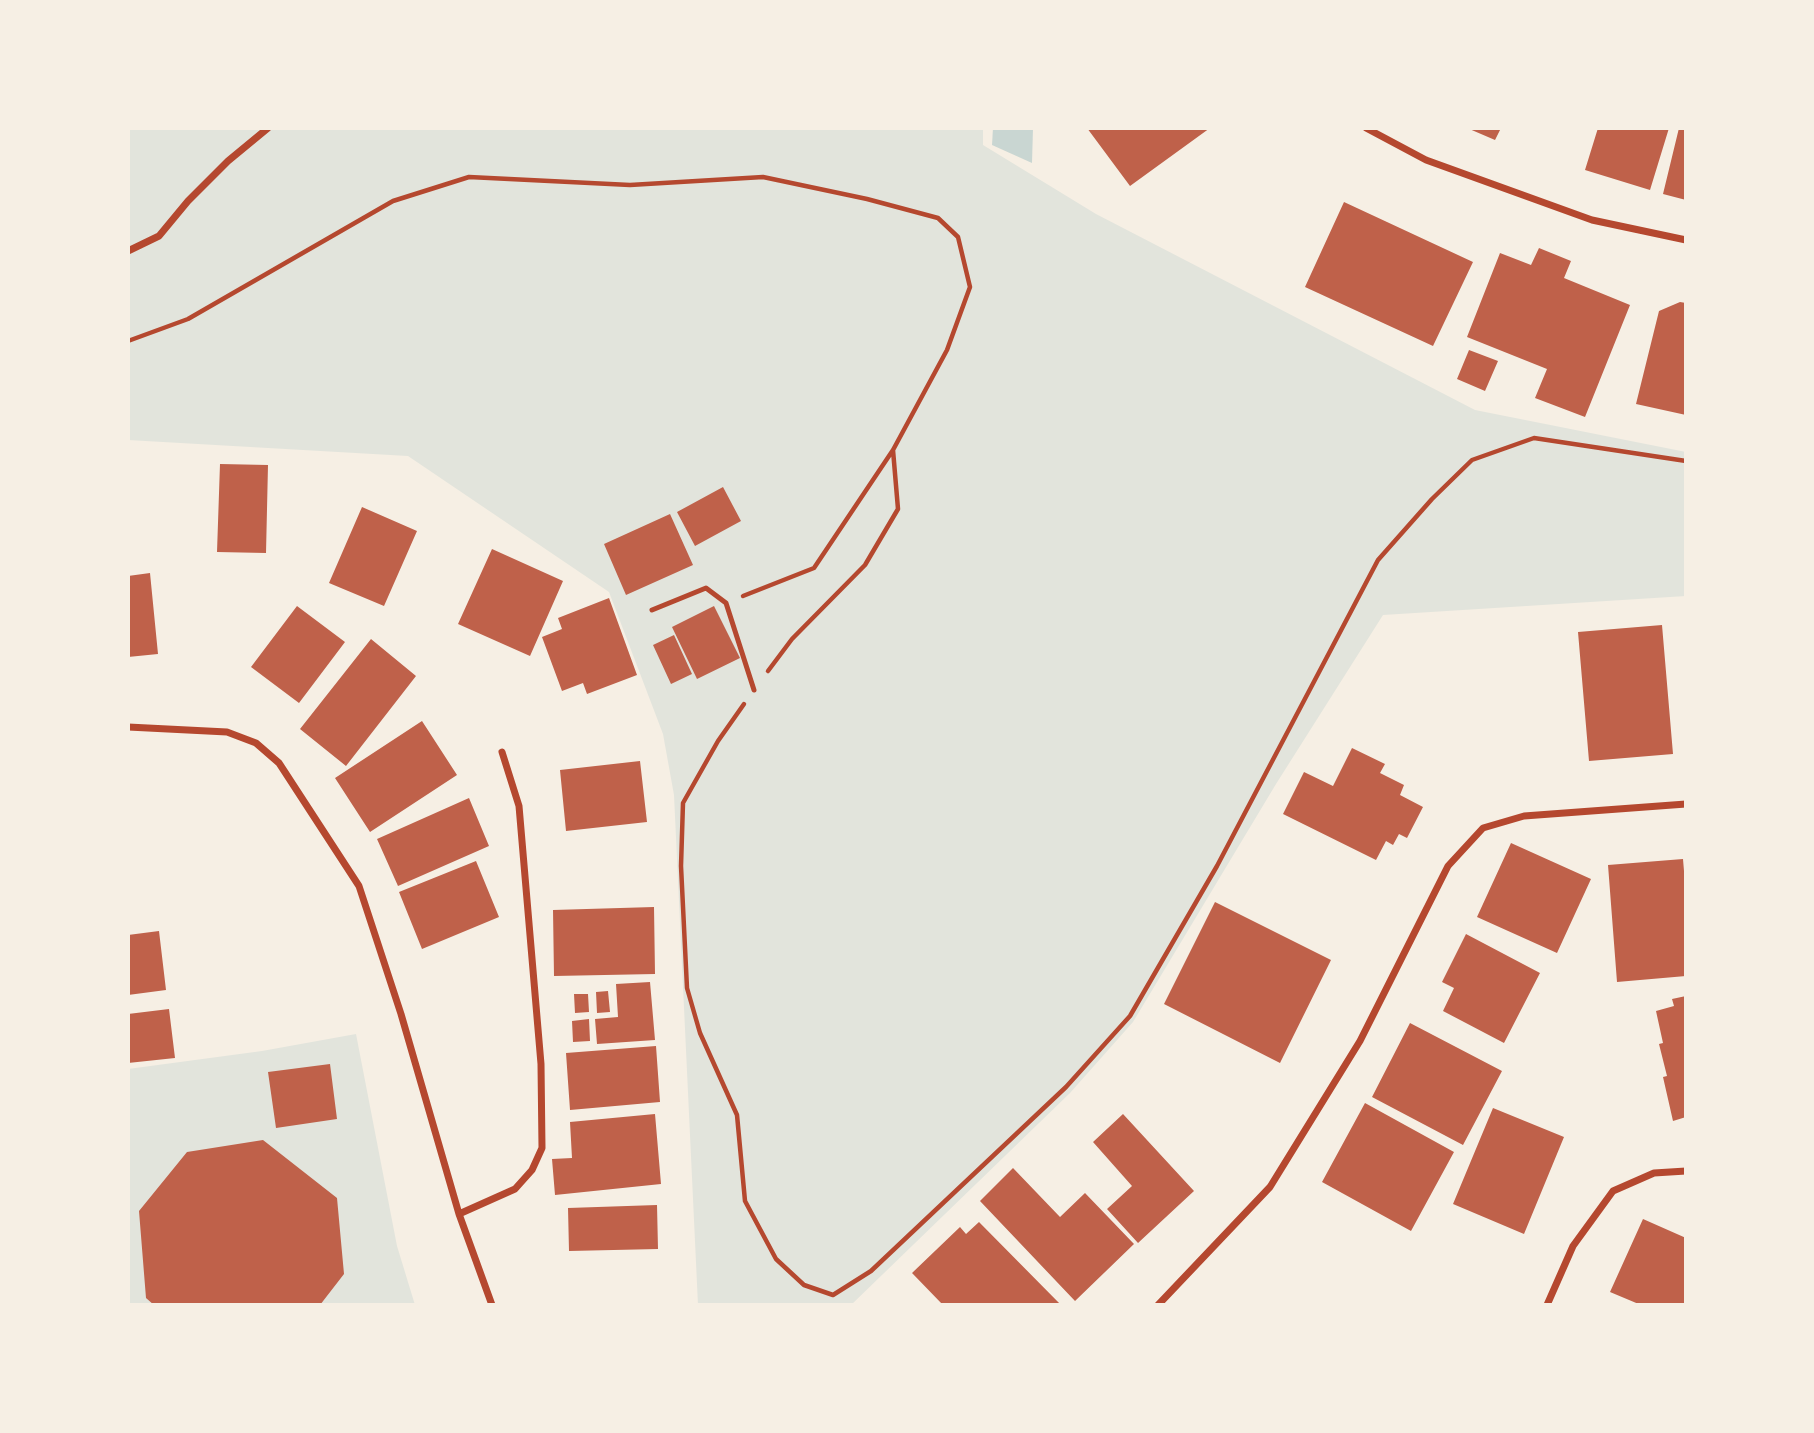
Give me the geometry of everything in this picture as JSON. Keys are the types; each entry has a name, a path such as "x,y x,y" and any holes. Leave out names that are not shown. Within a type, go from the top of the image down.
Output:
{"street":[{"path":"128,251 159,236 228,160 268,128"},
{"path":"1366,128 1426,160 1592,220 1686,240"},
{"path":"128,727 227,732 257,743 279,762 359,886 401,1014 459,1214 492,1305"},
{"path":"459,1214 515,1189 532,1170 542,1148 541,1064 519,806 502,752"},
{"path":"1158,1305 1185,1280 1270,1187 1360,1041 1448,866 1483,828 1524,816 1686,804"},
{"path":"1547,1305 1573,1246 1614,1191 1654,1173 1686,1171"}],"lane":[{"path":"652,610 706,588 726,603 754,690"}],"path":[{"path":"128,341 188,319 393,201 469,177 630,185 763,177 867,199 938,218 958,237 970,288 947,350 893,450 814,568 726,603"},
{"path":"893,450 898,509 865,565 792,639 718,741 683,803 681,866 687,988 700,1033 737,1115 745,1201 776,1259 804,1285 833,1295 871,1271 1066,1087 1130,1016 1217,866 1378,560 1472,460 1534,438 1686,461"}],"shaded area":[{"path":"128,128 983,128 983,145 1096,214 1475,410 1686,452 1686,596 1383,615 1276,784 1133,1022 1070,1093 851,1305 698,1305 674,795 663,734 609,592 408,456 128,440"},
{"path":"993,128 1033,128 1032,163 992,145"},
{"path":"356,1034 397,1246 415,1305 128,1305 128,1069 262,1051"}],"building":[{"path":"1087,128 1210,128 1130,186"},
{"path":"1467,128 1501,128 1495,140"},
{"path":"1598,128 1669,128 1650,190 1585,170"},
{"path":"1679,128 1686,128 1686,200 1663,194"},
{"path":"1344,202 1473,262 1433,346 1305,287"},
{"path":"1539,248 1571,261 1564,278 1630,305 1585,417 1535,398 1547,369 1467,337 1500,253 1531,265"},
{"path":"1680,302 1686,303 1686,415 1636,404 1659,311"},
{"path":"1469,350 1498,361 1485,391 1457,379"},
{"path":"220,464 268,465 266,553 217,552"},
{"path":"723,487 741,521 695,546 677,512"},
{"path":"362,507 417,531 384,606 329,583"},
{"path":"670,514 693,565 626,595 604,544"},
{"path":"492,549 563,581 530,656 458,624"},
{"path":"150,573 158,654 128,657 128,576"},
{"path":"609,598 637,675 587,694 583,683 562,691 542,637 562,629 558,618"},
{"path":"297,606 345,642 299,703 251,667"},
{"path":"714,606 740,658 697,679 672,627"},
{"path":"1662,625 1673,754 1589,761 1578,632"},
{"path":"674,635 692,674 671,684 653,645"},
{"path":"371,639 416,676 346,766 300,729"},
{"path":"422,721 457,775 370,832 335,778"},
{"path":"1352,748 1385,764 1380,773 1404,785 1400,795 1423,807 1407,838 1399,834 1393,845 1386,841 1376,860 1283,814 1304,772 1333,786"},
{"path":"640,761 647,822 566,831 560,770"},
{"path":"469,798 489,846 398,886 377,839"},
{"path":"1511,843 1591,879 1557,953 1477,917"},
{"path":"1683,859 1686,976 1617,982 1608,865"},
{"path":"476,861 499,917 422,949 399,892"},
{"path":"1215,902 1331,960 1280,1063 1164,1004"},
{"path":"654,907 655,974 554,976 553,910"},
{"path":"159,931 166,990 128,995 128,935"},
{"path":"1466,934 1540,973 1504,1043 1443,1011 1454,988 1442,982"},
{"path":"650,982 655,1040 597,1044 595,1019 618,1017 616,984"},
{"path":"608,991 610,1012 597,1013 596,992"},
{"path":"574,994 588,994 589,1012 575,1013"},
{"path":"1686,996 1686,1117 1673,1121 1663,1077 1667,1076 1659,1044 1663,1043 1656,1011 1674,1006 1672,999"},
{"path":"169,1009 175,1058 128,1063 128,1014"},
{"path":"589,1019 590,1041 573,1042 572,1021"},
{"path":"1410,1023 1502,1071 1463,1145 1372,1097"},
{"path":"656,1046 660,1102 570,1110 566,1053"},
{"path":"330,1064 337,1119 276,1128 268,1072"},
{"path":"1365,1103 1454,1152 1411,1231 1322,1182"},
{"path":"1493,1108 1564,1137 1524,1234 1453,1204"},
{"path":"655,1114 661,1184 555,1195 552,1159 572,1158 570,1122"},
{"path":"1123,1114 1194,1191 1138,1243 1107,1209 1132,1186 1093,1142"},
{"path":"263,1140 337,1198 344,1274 320,1305 154,1305 146,1298 139,1211 187,1152"},
{"path":"1013,1168 1060,1217 1085,1193 1134,1244 1075,1301 980,1201"},
{"path":"657,1205 658,1249 569,1251 568,1208"},
{"path":"1643,1219 1686,1238 1686,1305 1641,1305 1610,1292"},
{"path":"979,1222 1061,1305 943,1305 912,1273 960,1227 966,1234"}]}
